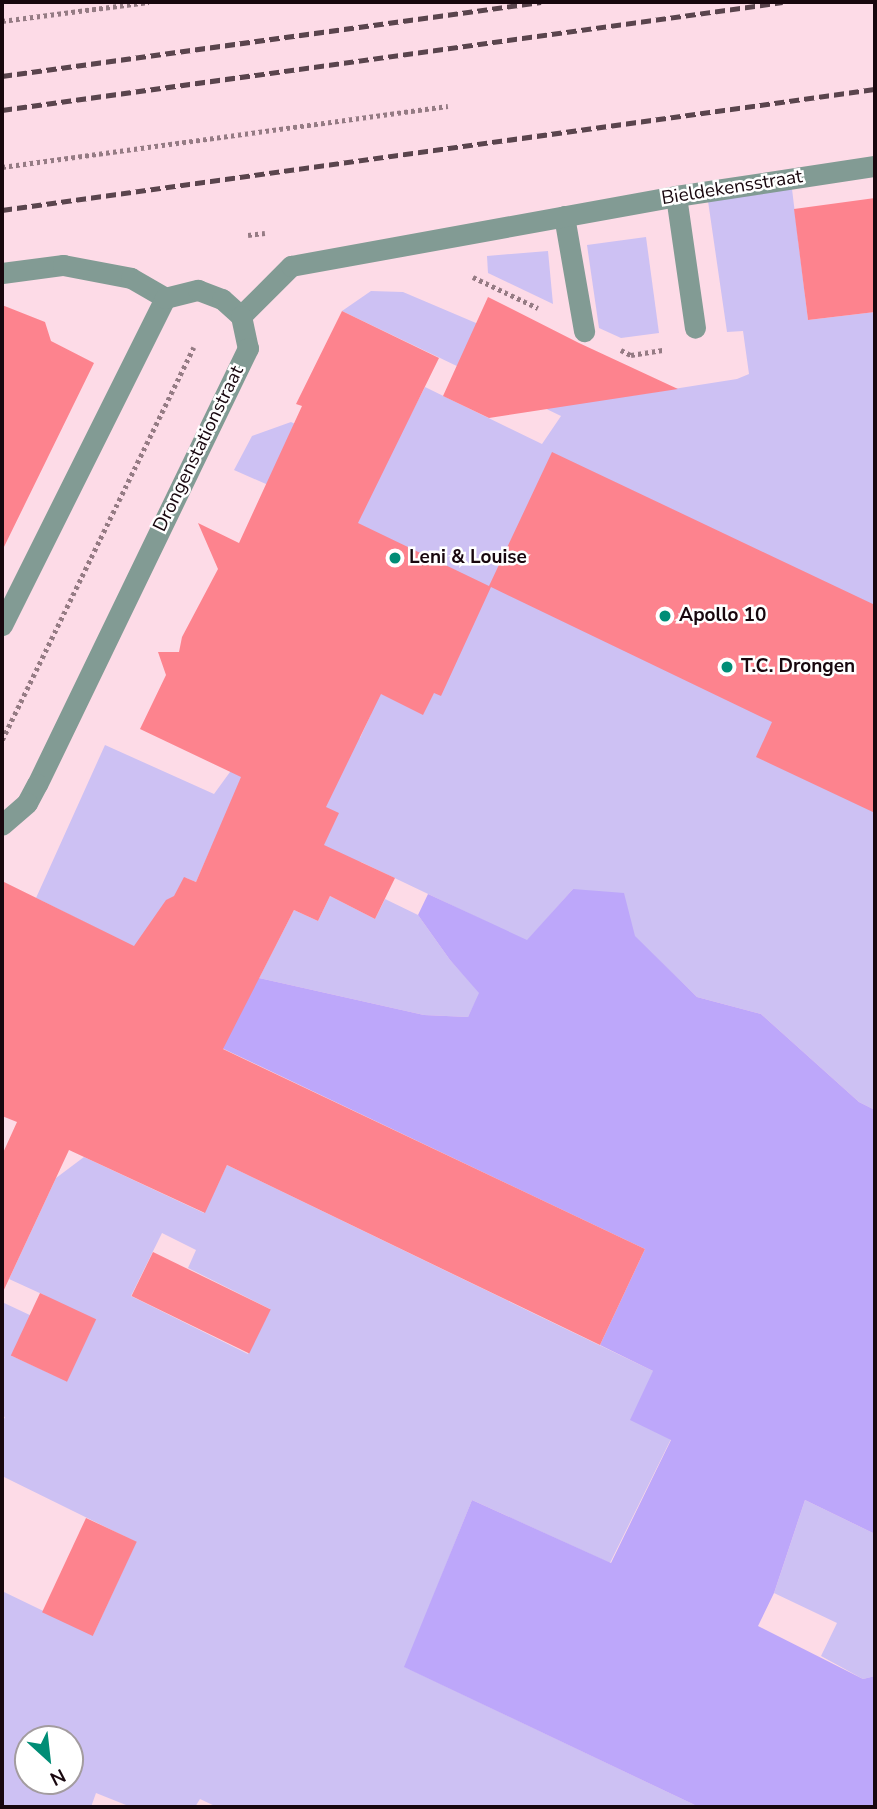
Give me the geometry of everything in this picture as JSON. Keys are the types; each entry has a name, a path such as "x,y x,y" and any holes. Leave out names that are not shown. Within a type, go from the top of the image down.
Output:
{"street":[{"name":"Bieldekensstraat","path":"241,316 291,267 676,196 875,166"},
{"path":"676,196 695,328"},
{"path":"564,216 584,331"},
{"path":"2,273 62,265 131,278 164,298 198,290 222,299 241,316"},
{"path":"2,625 164,298"},
{"name":"Drongenstationstraat","path":"2,825 27,803 248,348 241,316"}],"path":[{"path":"2,22 149,2"},
{"path":"2,167 448,106"},
{"path":"407,244 631,355 699,345 695,328"},
{"path":"2,740 194,346"}],"shaded area":[{"path":"792,189 808,320 875,312 875,1110 859,1102 761,1014 697,997 634,936 573,889 527,941 361,862 211,848 196,882 186,878 229,994 36,898 105,745 214,794 230,772 267,694 360,738 371,714 266,484 234,470 252,436 291,422 384,466 425,387 542,444 561,416 342,311 371,291 403,292 476,323 629,396 737,379 749,374 743,331 727,332 708,201"},
{"path":"646,237 659,333 621,338 599,328 587,245"},
{"path":"548,251 553,304 488,273 487,256"},
{"path":"573,889 624,893 635,936 697,997 761,1014 859,1102 875,1110 875,1534 805,1500 774,1593 758,1626 863,1679 875,1676 875,1807 699,1807 404,1667 472,1500 611,1563 671,1440 630,1420 653,1371 600,1345 645,1249 209,1042 239,970 259,978 424,1015 468,1017 479,993 450,960 418,915 428,894 527,940"},
{"path":"330,896 375,919 385,899 418,915 450,960 480,993 468,1017 424,1015 259,978 294,910 318,921"},
{"path":"84,1157 204,1213 227,1165 653,1371 671,1439 610,1563 472,1500 405,1667 699,1807 217,1807 200,1799 195,1807 131,1807 96,1793 91,1807 2,1807 2,1591 93,1635 136,1542 2,1476 2,1423 5,1417 2,1416 2,1302 34,1317 44,1295 9,1279 56,1178","holes":["162,1233 196,1250 188,1268 270,1309 248,1354 131,1296","26,1326 67,1381 12,1356"]},
{"path":"805,1500 875,1534 875,1676 863,1679 821,1656 837,1623 774,1593"}],"building":[{"path":"875,198 875,312 808,320 794,209"},
{"path":"488,297 678,389 489,418 443,396"},
{"path":"2,305 45,322 51,341 94,363 2,551"},
{"path":"342,311 439,358 358,523 489,586 552,452 875,605 875,813 756,757 772,722 491,587 441,696 434,693 423,715 381,694 326,807 339,813 324,845 395,878 375,919 330,896 318,921 294,910 223,1049 645,1249 600,1345 227,1165 205,1213 69,1150 2,1294 2,1155 17,1122 2,1116 2,881 134,946 166,900 174,896 184,877 196,882 241,777 140,729 166,675 158,652 179,652 182,637 218,569 198,523 239,543 302,406 296,404"},
{"path":"153,1252 271,1309 249,1353 132,1296"},
{"path":"40,1293 96,1319 67,1382 11,1356"},
{"path":"86,1518 137,1542 93,1636 42,1612"}],"railway":[{"path":"2,76 541,2"},
{"path":"2,110 783,2"},
{"path":"2,210 875,89"}],"place":[{"name":"Leni & Louise","path":"395,558"},
{"name":"Apollo 10","path":"665,616"},
{"name":"T.C. Drongen","path":"727,667"}]}
